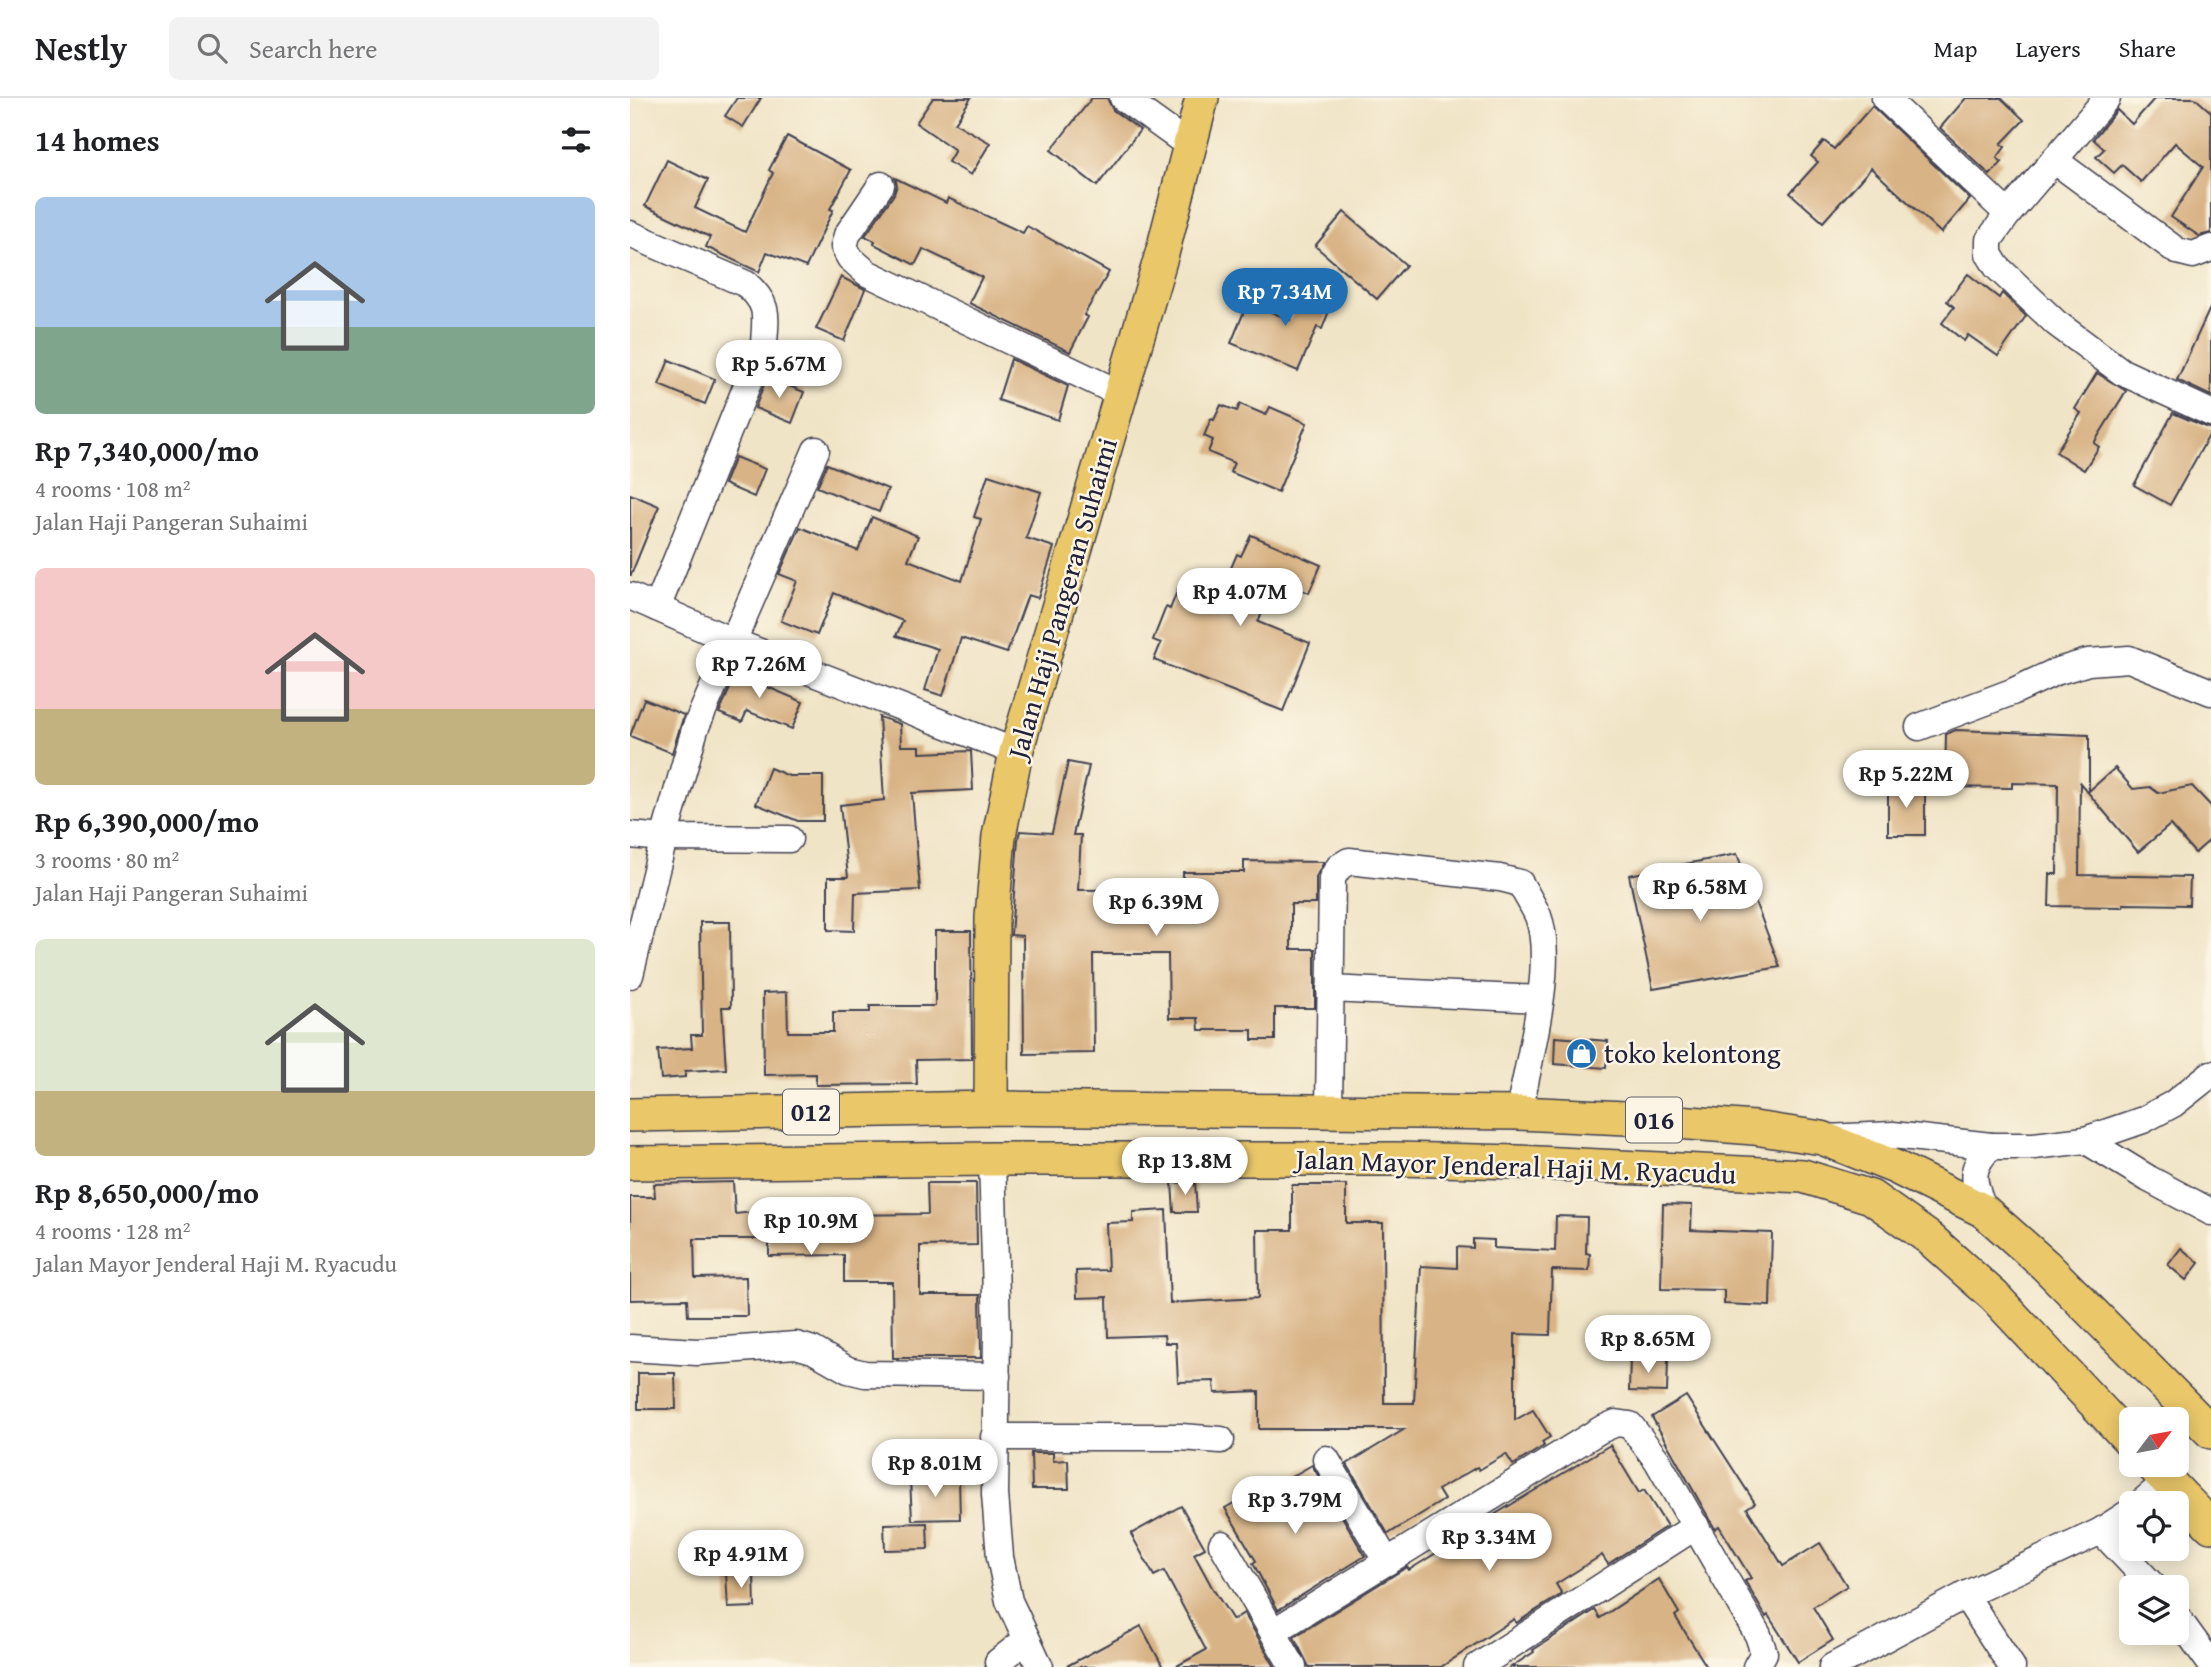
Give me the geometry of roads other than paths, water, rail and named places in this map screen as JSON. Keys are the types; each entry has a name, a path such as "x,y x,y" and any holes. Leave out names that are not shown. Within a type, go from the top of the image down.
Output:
{"main road":[{"name":"Jalan Haji Pangeran Suhaimi","path":"991,1108 992,917 999,836 1016,752 1122,394 1202,98"},
{"name":"Jalan Mayor Jenderal Haji M. Ryacudu","path":"630,1115 991,1108 1519,1113 1754,1128 1822,1138 1895,1167 1984,1212 2045,1265 2211,1432"},
{"path":"1518,1162 1519,1113"},
{"name":"Jalan Mayor Jenderal Haji M. Ryacudu","path":"630,1163 992,1159 1396,1159 1518,1162 1802,1176 1871,1197 1929,1238 1994,1296 2119,1429"},
{"path":"2164,1477 2211,1526"}],"street":[{"path":"1123,98 1191,146"},
{"path":"1885,98 2008,214"},
{"path":"2106,98 2008,214 1989,240 1989,254 1997,267 2056,323 2122,372 2211,413"},
{"path":"2054,160 2177,251 2193,256 2211,248"},
{"path":"881,185 847,235 844,247 850,258 867,273 1122,394"},
{"path":"630,234 746,284 761,297 766,315 764,343 657,608"},
{"path":"630,975 664,838 695,729 816,450"},
{"path":"630,596 734,642 1016,752"},
{"path":"1919,727 2055,672 2088,662 2129,659 2211,692"},
{"path":"630,835 664,838 789,839"},
{"path":"1329,1110 1332,878 1339,867 1349,861 1500,878 1520,883 1539,918 1544,950 1540,999 1519,1113"},
{"path":"1330,989 1540,999"},
{"path":"1822,1138 1893,1135 1991,1146 2034,1146 2085,1140 2143,1120 2173,1104 2211,1074"},
{"path":"2085,1140 2149,1179 2211,1212"},
{"path":"1984,1212 1974,1175 1979,1158 1991,1146"},
{"path":"992,1159 997,1376 995,1494 1000,1557 1009,1601 1040,1667"},
{"path":"630,1348 696,1352 796,1345 813,1350 848,1370 865,1374 997,1376"},
{"path":"1273,1632 1600,1430 1616,1423 1630,1425 1657,1460 1696,1526 1758,1635 1764,1653 1756,1667"},
{"path":"994,1437 1181,1437 1221,1440"},
{"path":"1326,1459 1387,1562"},
{"path":"1832,1667 1965,1595 2101,1531 2119,1519"},
{"path":"1477,1667 1696,1526"},
{"path":"2101,1531 2143,1575"},
{"path":"1222,1544 1293,1667"},
{"path":"1965,1595 2012,1667"},
{"path":"2189,1634 2211,1664"},
{"path":"1001,1667 998,1662 1026,1640"}],"place":[{"name":"toko kelontong","path":"1581,1053"}]}
